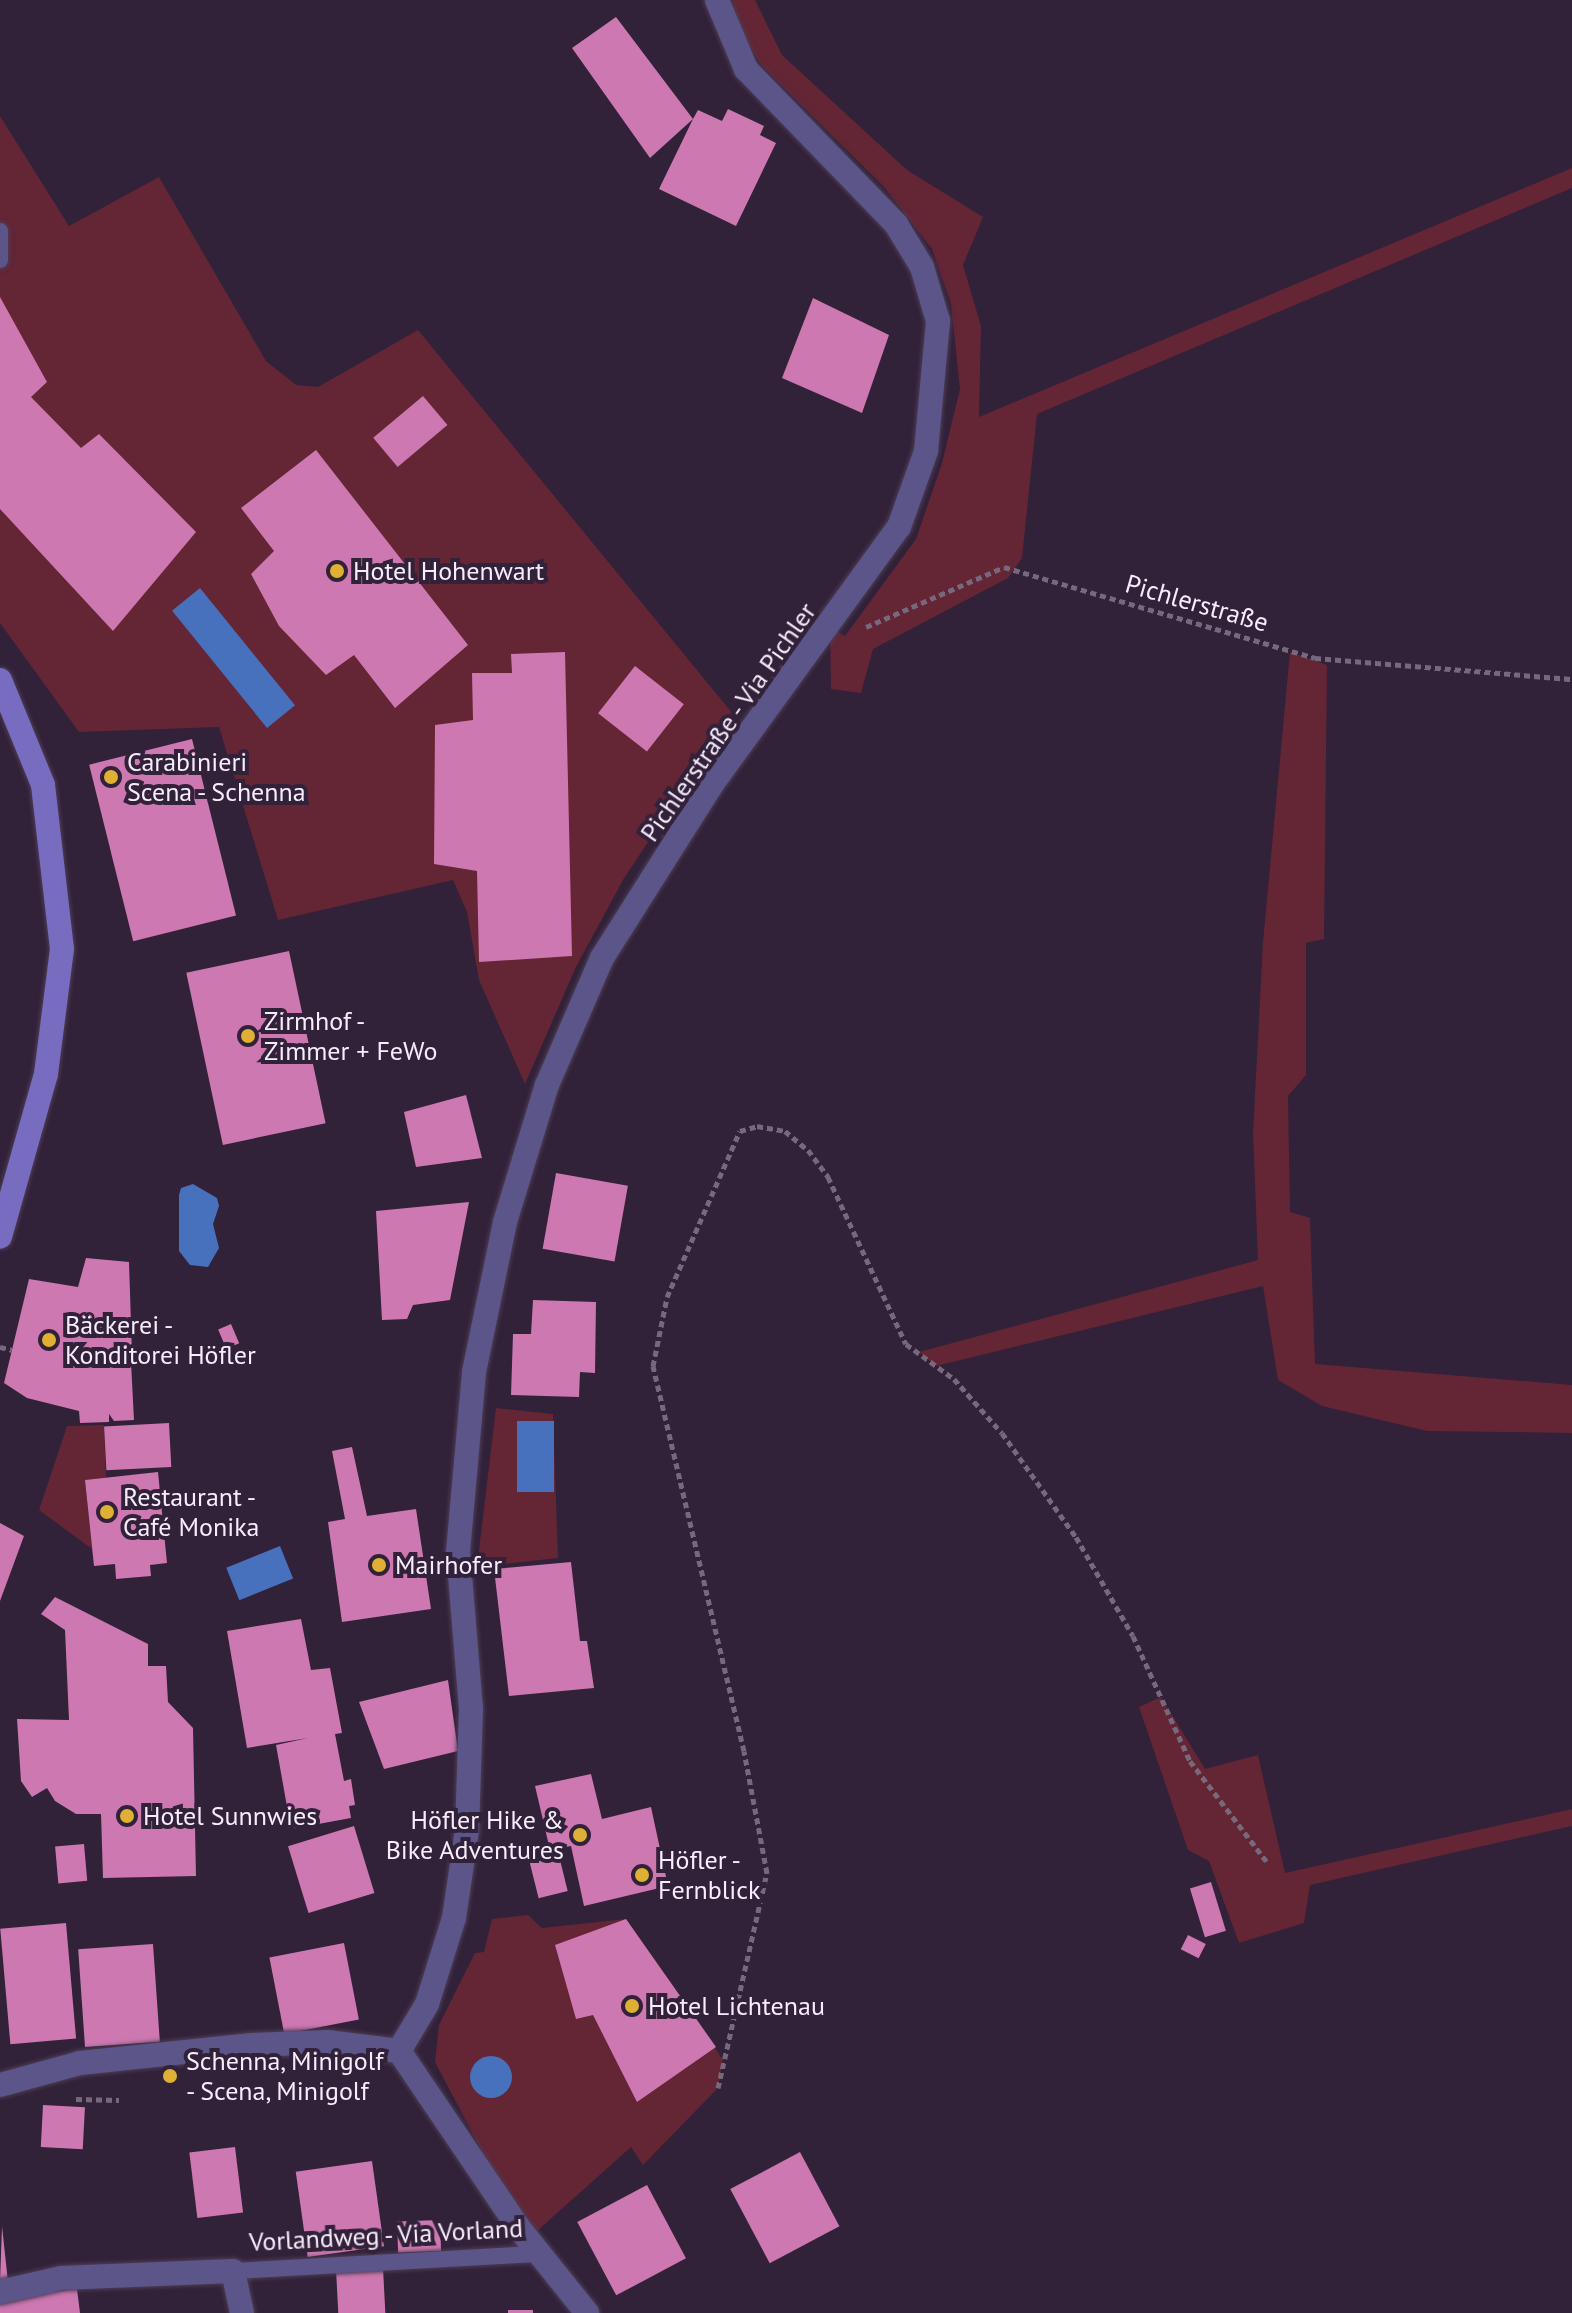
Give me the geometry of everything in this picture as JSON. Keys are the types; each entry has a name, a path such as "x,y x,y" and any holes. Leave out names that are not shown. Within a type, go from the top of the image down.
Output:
{"street":[{"name":"Pichlerstraße - Via Pichler","path":"399,2051 417,2026 443,1963 467,1830 471,1709 460,1596 460,1516 474,1372 505,1222 547,1085 602,958 712,784 830,628 899,527 926,451 938,321 922,267 896,224 746,69 717,0"},
{"path":"0,680 43,785 62,949 46,1074 0,1237"},
{"path":"0,2085 80,2063 252,2045 327,2042 399,2051 541,2254 587,2313"},
{"name":"Vorlandweg - Via Vorland","path":"0,2292 61,2278 233,2271 242,2313"}],"lane":[{"path":"0,231 0,260"},
{"name":"Vorlandweg - Via Vorland","path":"233,2271 541,2254"}],"path":[{"name":"Pichlerstraße","path":"830,628 845,637 1004,567 1315,658 1572,679"},
{"path":"718,2088 767,1873 744,1751 653,1366 667,1297 740,1131 757,1126 785,1131 808,1150 828,1177 906,1344 964,1390 1002,1433 1076,1537 1133,1636 1190,1761 1267,1862"},
{"path":"0,1347 12,1350"}],"shaded area":[{"path":"732,0 755,0 782,55 907,170 983,217 963,265 981,326 979,417 1572,168 1572,188 1037,414 1022,558 1008,578 873,649 861,693 831,689 830,628 845,636 916,539 942,463 960,389 951,304 932,249 884,187 763,67 739,31"},
{"path":"0,116 69,226 159,177 266,361 296,385 318,387 418,330 733,714 623,880 576,967 525,1084 479,980 467,912 453,880 278,920 219,727 79,732 0,623"},
{"path":"1290,652 1327,665 1324,939 1306,943 1306,1075 1288,1096 1290,1212 1310,1218 1315,1364 1572,1385 1572,1433 1427,1431 1322,1406 1278,1380 1263,1286 936,1366 919,1352 1258,1260 1253,1133 1263,942"},
{"path":"496,1408 553,1414 558,1558 477,1567"},
{"path":"104,1425 106,1478 85,1480 92,1549 39,1510 67,1426"},
{"path":"1161,1697 1205,1769 1258,1755 1285,1873 1572,1809 1572,1826 1310,1885 1304,1923 1239,1943 1209,1861 1188,1850 1139,1707"},
{"path":"528,1915 542,1928 626,1919 723,2060 718,2088 643,2165 631,2147 528,2239 435,2062 439,2025 475,1953 484,1952 492,1919"}],"water":[{"path":"200,588 295,705 267,728 172,611"},
{"path":"193,1184 217,1198 219,1206 213,1224 219,1248 208,1267 190,1265 179,1251 179,1195 181,1188"},
{"path":"517,1421 554,1421 554,1492 517,1492"},
{"path":"280,1546 293,1578 239,1600 226,1568"},
{"path":"491,2056 506,2062 512,2077 506,2092 491,2098 476,2092 470,2077 476,2062"}],"building":[{"path":"616,17 693,119 650,158 572,48"},
{"path":"728,109 764,126 760,135 776,143 736,226 659,189 698,110 722,121"},
{"path":"0,297 47,382 31,397 81,448 99,434 196,532 113,631 0,509"},
{"path":"813,298 889,335 862,413 782,378"},
{"path":"423,396 447,425 398,467 373,438"},
{"path":"316,450 468,645 395,708 354,655 326,675 279,626 251,574 274,551 241,508"},
{"path":"565,652 572,956 479,962 477,871 434,864 435,725 473,720 472,673 512,673 511,654"},
{"path":"635,666 684,704 647,751 598,713"},
{"path":"192,739 236,916 133,941 89,765"},
{"path":"289,951 326,1123 223,1145 186,973"},
{"path":"466,1095 482,1158 416,1167 404,1112"},
{"path":"556,1173 628,1186 615,1262 543,1249"},
{"path":"469,1202 450,1300 413,1305 407,1319 382,1320 376,1211"},
{"path":"86,1258 129,1262 132,1354 117,1354 116,1362 131,1362 134,1420 114,1421 109,1414 109,1422 80,1423 79,1411 27,1398 4,1383 29,1279 78,1287"},
{"path":"533,1300 596,1302 595,1373 580,1372 579,1397 511,1395 513,1334 531,1334"},
{"path":"231,1324 239,1343 226,1349 218,1329"},
{"path":"169,1423 171,1467 106,1470 104,1426"},
{"name":"Mairhofer","path":"352,1447 367,1516 416,1509 431,1609 342,1622 328,1522 345,1519 332,1451"},
{"path":"158,1472 167,1563 150,1565 151,1576 116,1579 115,1564 94,1566 85,1480"},
{"path":"0,1523 24,1536 0,1601"},
{"path":"571,1562 580,1641 587,1641 594,1688 509,1696 494,1569"},
{"path":"55,1597 148,1644 148,1666 166,1666 168,1702 193,1728 196,1876 103,1878 101,1814 76,1814 55,1801 47,1788 32,1797 21,1781 17,1719 69,1720 65,1630 41,1614"},
{"path":"301,1619 311,1670 330,1668 342,1733 335,1734 344,1781 351,1779 355,1805 349,1806 351,1818 291,1829 276,1745 308,1738 247,1748 227,1631"},
{"path":"448,1680 458,1751 384,1769 359,1702"},
{"path":"591,1774 602,1819 651,1807 668,1886 584,1906 571,1846 550,1850 535,1786"},
{"path":"354,1826 374,1893 308,1913 288,1846"},
{"path":"84,1844 87,1881 58,1883 55,1847"},
{"path":"559,1856 568,1891 539,1898 530,1863"},
{"path":"1211,1882 1226,1931 1205,1937 1190,1888"},
{"path":"626,1919 716,2047 637,2102 593,2015 576,2019 555,1945"},
{"path":"66,1923 76,2039 10,2044 0,1929"},
{"path":"1188,1935 1206,1944 1199,1958 1181,1949"},
{"path":"344,1943 359,2020 284,2034 269,1958"},
{"path":"153,1944 160,2042 85,2047 78,1949"},
{"path":"43,2105 85,2107 83,2149 41,2147"},
{"path":"235,2147 243,2213 197,2218 189,2153"},
{"path":"800,2152 839,2226 770,2263 730,2189"},
{"path":"372,2161 384,2246 308,2257 296,2172"},
{"path":"647,2185 686,2258 616,2295 577,2222"},
{"path":"440,2220 441,2251 398,2252 397,2222"},
{"path":"2,2226 8,2282 0,2282"},
{"path":"383,2268 385,2313 338,2313 336,2270"},
{"path":"77,2289 80,2313 0,2313 0,2298"},
{"path":"508,2310 533,2310 533,2313 508,2313"}],"place":[{"name":"Hotel Hohenwart","path":"337,571"},
{"name":"Carabinieri Scena - Schenna","path":"111,777"},
{"name":"Zirmhof - Zimmer + FeWo","path":"248,1036"},
{"name":"Bäckerei - Konditorei Höfler","path":"49,1340"},
{"name":"Restaurant - Café Monika","path":"107,1512"},
{"name":"Mairhofer","path":"379,1565"},
{"name":"Hotel Sunnwies","path":"127,1816"},
{"name":"Höfler Hike & Bike Adventures","path":"580,1835"},
{"name":"Höfler - Fernblick","path":"642,1875"},
{"name":"Hotel Lichtenau","path":"632,2006"},
{"name":"Schenna, Minigolf - Scena, Minigolf","path":"170,2076"}]}
